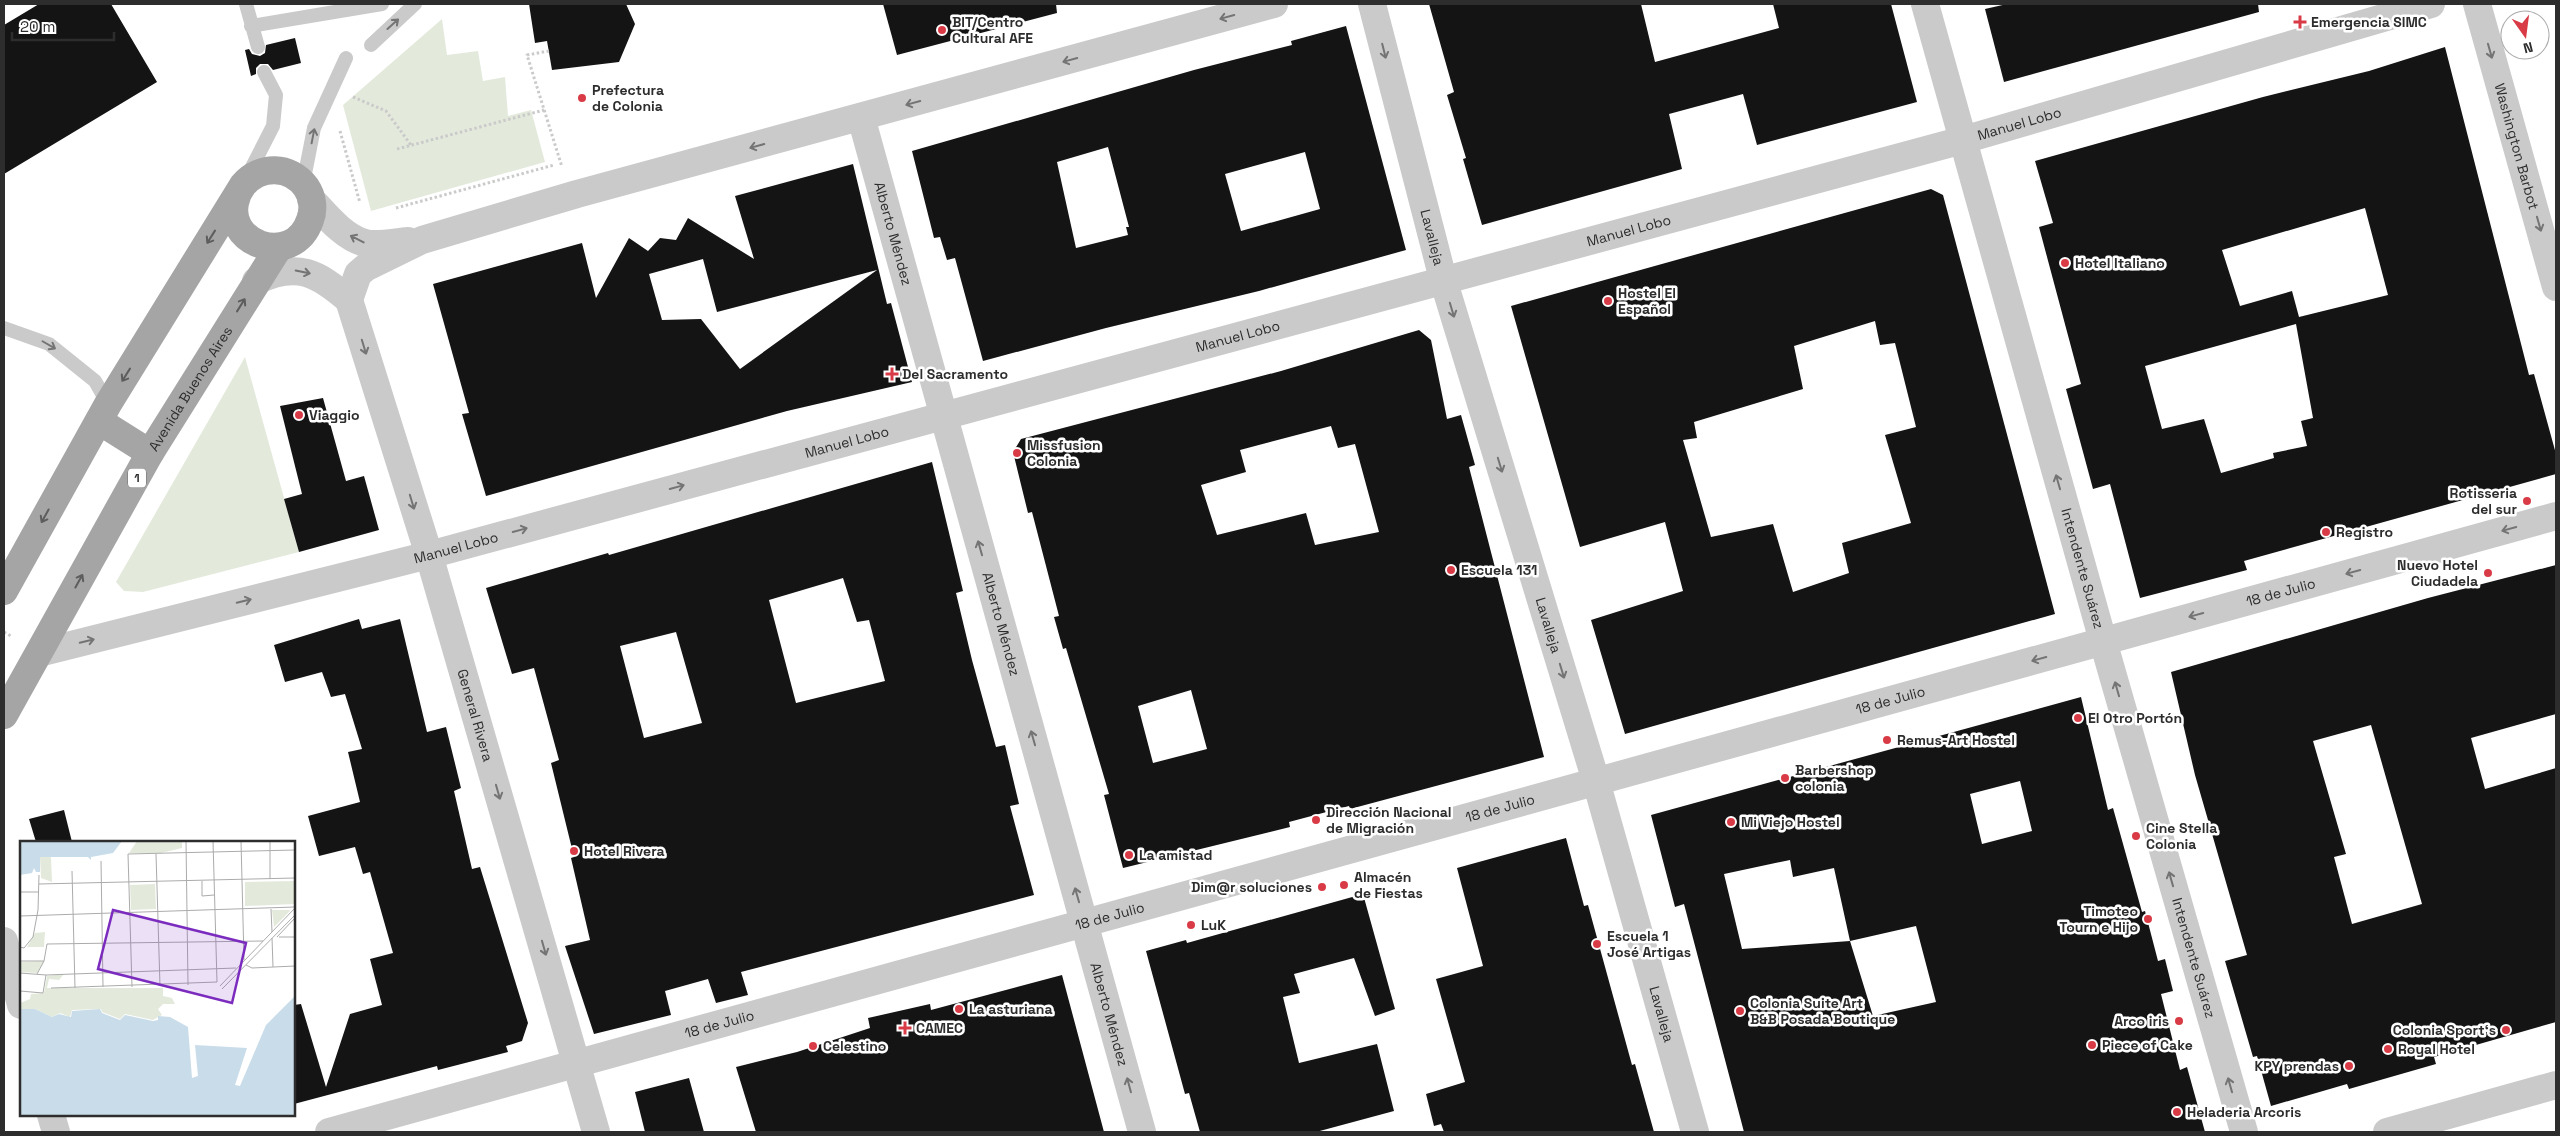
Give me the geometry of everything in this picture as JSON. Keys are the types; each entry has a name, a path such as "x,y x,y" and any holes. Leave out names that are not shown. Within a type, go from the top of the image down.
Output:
{"main road":[{"path":"4,590 104,413 240,190 259,172 271,170 291,174 307,192"},
{"path":"240,190 235,215 243,233 259,245 279,247"},
{"name":"Avenida Buenos Aires","path":"4,715 150,453 256,281 279,247 294,242 306,230 312,215 307,192"},
{"path":"104,413 150,453"}],"street":[{"path":"256,281 266,276 299,270 319,276 349,300 358,274 365,268 422,240 571,197 1274,4"},
{"name":"Lavalleja","path":"1372,4 1443,280 1596,781 1695,1132"},
{"name":"Intendente Suárez","path":"1925,4 2103,641 2244,1132"},
{"name":"Manuel Lobo","path":"39,653 429,554 1963,140 2431,4"},
{"name":"Washington Barbot","path":"2477,4 2556,287"},
{"name":"Alberto Méndez","path":"861,117 1142,1132"},
{"path":"307,192 346,233 366,244 422,240"},
{"name":"General Rivera","path":"349,300 429,554 578,1064 596,1132"},
{"name":"18 de Julio","path":"329,1132 2556,516"},
{"path":"4,941 20,1002"},
{"path":"2387,1132 2556,1085"},
{"path":"51,1116 56,1132"}],"lane":[{"path":"246,4 258,47"},
{"path":"251,26 382,4"},
{"path":"371,45 415,4"},
{"path":"307,192 314,128 338,91 346,58"},
{"path":"240,190 274,126 276,95 264,72"},
{"path":"4,328 49,344 95,381 104,413"}],"path":[{"path":"548,51 527,55 571,197"},
{"path":"361,208 338,123 336,108 338,91 386,111 411,145"},
{"path":"397,149 544,110"},
{"path":"392,210 570,161"}],"shaded area":[{"path":"442,19 447,55 478,51 483,81 505,77 508,116 531,110 545,162 371,211 343,105"},
{"path":"245,357 299,552 143,592 124,591 116,582"}],"building":[{"path":"39,4 111,4 157,82 4,174 4,25"},
{"path":"529,4 626,4 635,24 619,62 552,70 547,41 535,43"},
{"name":"BIT/Centro Cultural AFE","path":"883,4 1056,4 1057,13 897,55"},
{"path":"1429,4 1641,4 1655,62 1779,28 1773,4 1891,4 1917,102 1757,145 1743,94 1669,114 1682,169 1482,225 1463,159 1466,158 1447,95 1454,92"},
{"path":"2007,4 2258,4 2259,12 2004,82 1985,9"},
{"path":"1346,26 1406,250 1259,291 1106,328 983,361 955,258 947,260 940,237 934,238 912,151 1194,70 1292,45 1291,41","holes":["1108,147 1129,227 1126,227 1128,235 1076,248 1057,162","1305,152 1320,209 1241,231 1225,174"]},
{"path":"295,38 301,63 273,70 268,64 260,64 256,68 256,74 251,76 245,50 249,49 252,54 260,56 265,53 266,45"},
{"path":"2445,47 2529,375 2534,374 2556,454 2556,474 2244,561 2247,570 2140,598 2110,484 2093,489 2066,389 2081,384 2039,227 2053,223 2035,161 2263,97 2369,71","holes":["2365,208 2388,295 2299,317 2292,291 2240,306 2222,250","2296,324 2313,418 2301,421 2307,446 2273,453 2274,458 2221,473 2204,419 2162,429 2145,366"]},
{"path":"853,164 887,304 891,303 912,382 787,411 486,496 462,414 469,413 433,284 582,243 596,298 629,238 648,251 660,238 676,240 688,218 754,259 735,196","holes":["703,259 717,312 877,270 740,369 701,319 662,320 649,274"]},
{"path":"1931,189 1943,195 2055,614 1625,734 1591,620 1683,591 1665,522 1580,547 1511,306","holes":["1875,321 1880,345 1895,343 1916,427 1885,435 1911,523 1842,543 1849,573 1793,592 1773,524 1711,537 1683,440 1697,438 1694,422 1803,389 1794,346"]},
{"path":"1419,330 1431,340 1447,419 1461,415 1475,465 1469,467 1544,757 1350,809 1349,806 1289,822 1290,827 1123,868 1104,795 1109,794 1066,648 1063,649 1054,617 1059,616 1032,512 1028,513 1013,452 1021,439 1281,371","holes":["1331,426 1338,448 1355,444 1379,532 1315,545 1306,513 1217,535 1201,485 1246,472 1240,450","1191,690 1207,749 1153,763 1138,706"]},
{"path":"323,398 346,481 364,476 379,530 299,552 284,499 302,494 280,406"},
{"path":"932,462 963,591 956,593 996,747 1005,745 1019,804 1010,806 1034,895 741,972 748,995 716,1003 708,979 665,991 671,1015 594,1034 565,946 590,940 571,858 574,857 551,763 559,760 534,668 512,674 486,588 608,553 609,555","holes":["843,578 857,622 869,620 885,681 796,703 769,600","676,632 702,723 644,738 620,646"]},
{"path":"2556,565 2556,714 2471,738 2485,789 2556,768 2556,1022 2434,1057 2436,1064 2349,1089 2347,1084 2271,1106 2257,1056 2253,1057 2225,961 2247,955 2195,775 2171,672 2428,598","holes":["2371,725 2422,904 2352,924 2334,857 2346,854 2313,741"]},
{"path":"359,619 362,629 400,619 427,732 446,727 461,788 454,791 472,869 480,867 528,1023 522,1041 506,1046 508,1052 438,1070 437,1066 295,1104 295,1005 301,1004 326,1087 350,1014 382,1005 370,959 393,953 370,872 363,874 355,847 319,856 308,816 360,802 348,752 362,749 345,694 331,697 322,672 285,682 274,645"},
{"path":"2081,697 2108,810 2113,808 2142,912 2145,911 2158,961 2165,959 2173,991 2161,994 2180,1070 2187,1067 2205,1132 1744,1132 1684,904 1675,907 1651,815","holes":["2020,781 2032,831 1982,844 1970,794","1790,860 1793,877 1834,868 1850,941 1742,949 1724,874","1916,926 1936,1002 1873,1016 1850,941"]},
{"path":"64,810 72,841 36,841 29,819"},
{"path":"1566,838 1584,906 1588,905 1632,1065 1635,1064 1654,1132 1444,1132 1441,1124 1434,1126 1426,1094 1465,1082 1436,979 1483,966 1457,868"},
{"path":"1363,894 1395,1009 1375,1016 1354,958 1294,974 1300,993 1283,997 1299,1063 1377,1044 1394,1111 1316,1132 1200,1132 1189,1093 1185,1094 1146,951 1186,940 1187,943"},
{"path":"1062,975 1104,1132 756,1132 736,1067 797,1052 870,1028 868,1018 930,1004 931,1010"},
{"path":"689,1078 704,1132 645,1132 635,1092"}],"place":[{"name":"Emergencia SIMC","path":"2300,22"},
{"name":"BIT/Centro Cultural AFE","path":"942,30"},
{"name":"Prefectura de Colonia","path":"582,98"},
{"name":"Hotel Italiano","path":"2065,263"},
{"name":"Hostel El Español","path":"1608,301"},
{"name":"Del Sacramento","path":"892,374"},
{"name":"Viaggio","path":"299,415"},
{"name":"Missfusion Colonia","path":"1017,453"},
{"name":"Rotisseria del sur","path":"2527,501"},
{"name":"Registro","path":"2326,532"},
{"name":"Escuela 131","path":"1451,570"},
{"name":"Nuevo Hotel Ciudadela","path":"2488,573"},
{"name":"El Otro Portón","path":"2078,718"},
{"name":"Remus-Art Hostel","path":"1887,740"},
{"name":"Barbershop colonia","path":"1785,778"},
{"name":"Dirección Nacional de Migración","path":"1316,820"},
{"name":"Mi Viejo Hostel","path":"1731,822"},
{"name":"Cine Stella Colonia","path":"2136,836"},
{"name":"Hotel Rivera","path":"574,851"},
{"name":"La amistad","path":"1129,855"},
{"name":"Almacén de Fiestas","path":"1344,885"},
{"name":"Dim@r soluciones","path":"1322,887"},
{"name":"Timoteo Tourn e Hijo","path":"2148,919"},
{"name":"LuK","path":"1191,925"},
{"name":"Escuela 1 José Artigas","path":"1597,944"},
{"name":"La asturiana","path":"959,1009"},
{"name":"Colonia Suite Art B&B Posada Boutique","path":"1740,1011"},
{"name":"Arco iris","path":"2179,1021"},
{"name":"CAMEC","path":"905,1028"},
{"name":"Colonia Sport‘s","path":"2506,1030"},
{"name":"Piece of Cake","path":"2092,1045"},
{"name":"Celestino","path":"813,1046"},
{"name":"Royal Hotel","path":"2388,1049"},
{"name":"KPY prendas","path":"2349,1066"},
{"name":"Heladeria Arcoris","path":"2177,1112"}]}
